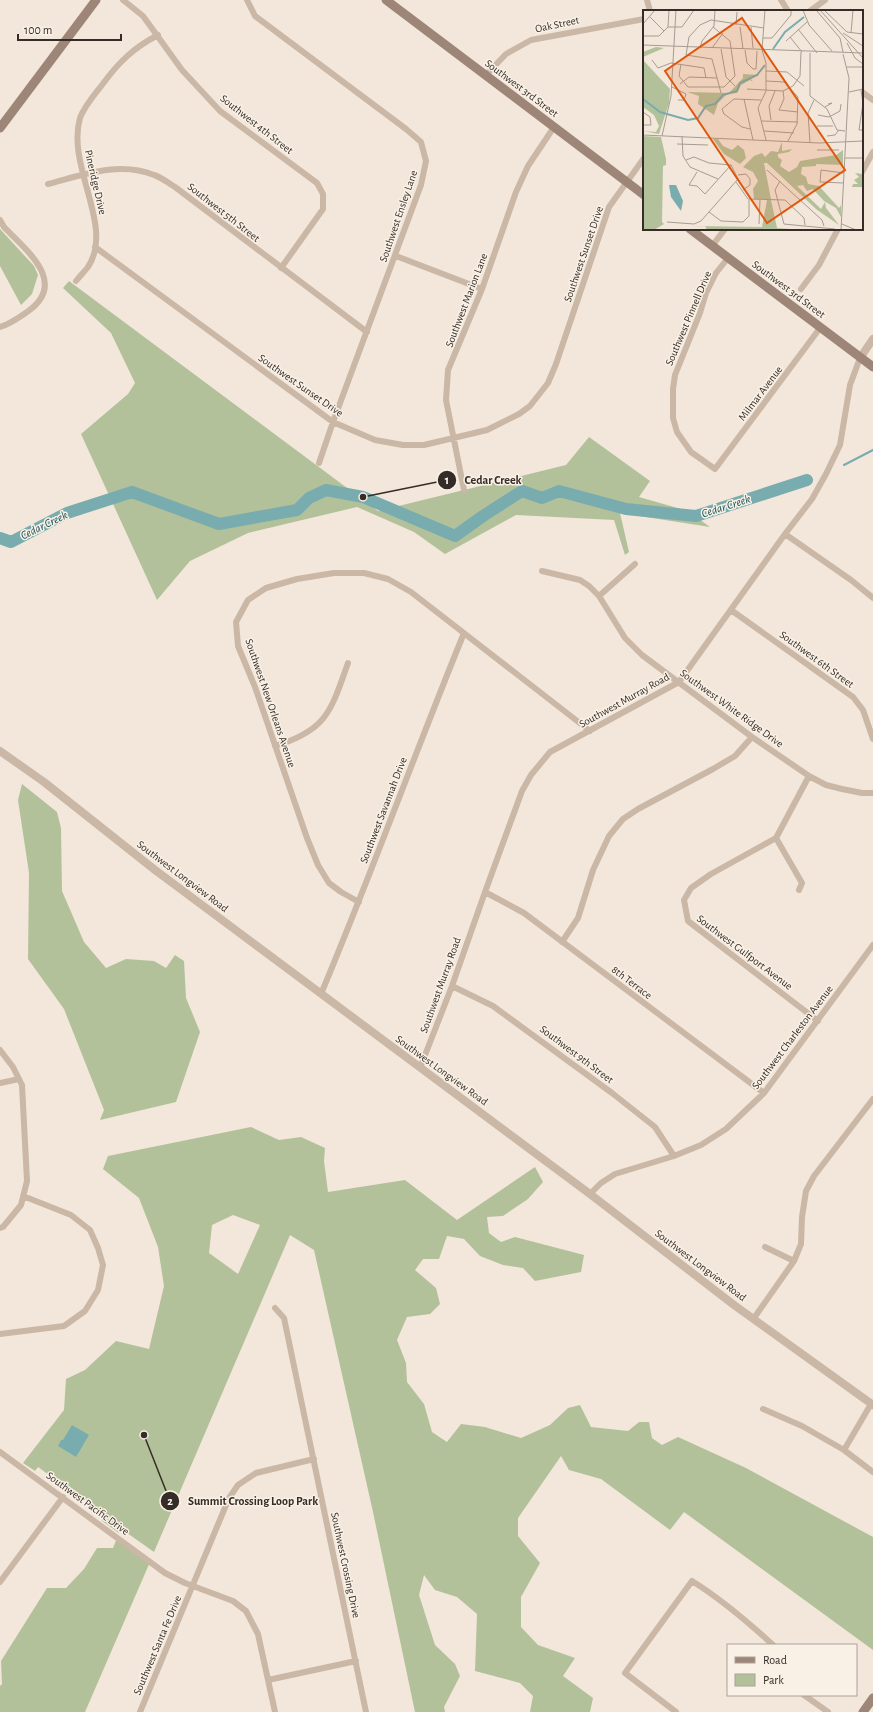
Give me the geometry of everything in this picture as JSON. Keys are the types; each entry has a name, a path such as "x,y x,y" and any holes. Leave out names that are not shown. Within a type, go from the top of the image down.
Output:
{"main road":[{"path":"0,128 96,0"},
{"name":"Southwest 3rd Street","path":"386,0 396,3 486,75 643,194"},
{"name":"Southwest 3rd Street","path":"691,230 873,368"},
{"path":"863,1712 873,1698"}],"street":[{"name":"Southwest 4th Street","path":"123,0 143,16 182,70 220,111 317,183 323,194 323,209 281,268"},
{"name":"Southwest Ensley Lane","path":"247,0 255,16 406,129 421,142 426,161 422,185 333,422 319,464"},
{"path":"647,0 650,10"},
{"path":"781,0 787,10"},
{"path":"811,10 825,0"},
{"name":"Oak Street","path":"486,75 506,54 531,40 643,18"},
{"name":"Pineridge Drive","path":"95,247 96,225 82,175 77,142 80,118 93,97 125,57 141,44 158,35"},
{"path":"863,93 873,100"},
{"name":"Southwest Marion Lane","path":"464,490 446,400 448,370 482,289 516,192 528,166 554,127"},
{"path":"863,170 873,152"},
{"name":"Southwest Sunset Drive","path":"95,247 333,422 376,440 402,445 424,445 487,430 519,414 530,406 548,383 562,347 609,207 643,159"},
{"name":"Southwest 5th Street","path":"48,184 107,169 133,168 155,175 175,188 367,332"},
{"path":"0,220 4,227 41,267 46,283 43,295 36,306 11,323 0,327"},
{"path":"712,246 724,230"},
{"path":"801,289 818,265 837,230"},
{"path":"76,281 88,266 95,247"},
{"path":"396,256 482,289"},
{"name":"Southwest Pinnell Drive","path":"715,469 691,452 677,432 673,418 673,389 675,375 700,313 706,293 716,273 728,258"},
{"name":"Milmar Avenue","path":"715,469 820,328"},
{"name":"Southwest Murray Road","path":"420,1068 452,986 522,792 531,775 550,752 680,682 785,534 812,499 840,445 850,385 860,358 873,339"},
{"path":"785,534 851,580 873,598"},
{"path":"599,596 635,564"},
{"name":"Southwest White Ridge Drive","path":"542,571 580,580 599,596 625,638 642,655 752,737 808,776 826,785 862,793 873,793"},
{"name":"Southwest New Orleans Avenue","path":"359,902 341,892 329,882 318,865 307,838 255,687 238,646 236,622 248,600 266,588 297,579 334,573 364,573 388,579 411,592 590,731"},
{"name":"Southwest 6th Street","path":"731,610 853,697 863,710 873,739"},
{"name":"Southwest Savannah Drive","path":"321,994 359,902 464,633"},
{"path":"275,746 297,739 314,728 334,702 348,663"},
{"path":"562,942 578,918 593,870 606,843 623,819 638,809 735,756 752,737"},
{"name":"Southwest Longview Road","path":"0,751 44,782 155,870 590,1194 679,1263 872,1404"},
{"path":"799,890 802,882 776,838 808,776"},
{"name":"Southwest Gulfport Avenue","path":"776,838 711,874 691,888 684,900 688,922 818,1021"},
{"name":"8th Terrace","path":"485,892 524,913 764,1093"},
{"name":"Southwest Charleston Avenue","path":"590,1194 601,1183 615,1174 674,1156 701,1145 726,1128 764,1093 873,945"},
{"name":"Southwest 9th Street","path":"452,986 493,1006 612,1093 655,1127 674,1156"},
{"path":"0,1050 13,1067 22,1085 27,1181 21,1205 3,1228 0,1228"},
{"path":"0,1083 19,1079"},
{"path":"754,1318 794,1261 801,1244 803,1202 806,1191 814,1176 873,1099"},
{"path":"0,1334 64,1326 85,1310 98,1290 103,1265 98,1248 90,1230 71,1215 23,1196"},
{"path":"765,1247 794,1261"},
{"name":"Southwest Crossing Drive","path":"275,1308 284,1318 366,1712"},
{"path":"844,1450 872,1404"},
{"path":"763,1409 802,1426 844,1450 873,1472"},
{"name":"Southwest Pacific Drive","path":"0,1452 163,1571"},
{"name":"Southwest Santa Fe Drive","path":"140,1712 229,1498 238,1485 256,1472 314,1459"},
{"path":"0,1582 63,1497"},
{"name":"Southwest Santa Fe Drive","path":"163,1571 193,1586"},
{"path":"676,1712 625,1673 692,1581 704,1588 755,1628 772,1644"},
{"path":"193,1586 233,1601 246,1611 258,1634 274,1712"},
{"path":"268,1680 356,1661"},
{"path":"805,1696 828,1712"}],"green space":[{"path":"0,229 34,266 38,275 32,294 21,305 0,266"},
{"path":"69,281 378,511 566,465 589,437 650,481 639,497 688,511 710,527 620,513 629,552 625,555 614,520 516,515 445,554 414,532 357,507 248,533 190,561 157,600 81,434 128,394 135,383 111,333 63,288"},
{"path":"22,784 57,812 61,828 62,891 84,942 106,968 126,959 154,961 166,968 175,955 184,961 186,998 200,1032 176,1102 100,1120 104,1110 64,1009 28,959 29,873 18,800"},
{"path":"251,1127 279,1140 301,1137 325,1148 324,1161 328,1192 405,1180 457,1220 535,1167 543,1182 528,1199 503,1216 487,1217 489,1233 501,1242 515,1237 584,1255 581,1272 535,1281 523,1268 503,1265 480,1256 464,1239 447,1236 439,1259 423,1259 415,1270 436,1288 440,1304 430,1314 407,1317 397,1340 406,1363 407,1382 424,1404 432,1432 447,1442 461,1424 485,1427 521,1438 550,1425 568,1408 580,1405 591,1427 628,1431 639,1422 649,1422 652,1438 662,1445 678,1437 746,1468 873,1537 873,1650 684,1512 670,1530 601,1479 569,1470 561,1456 518,1518 518,1536 540,1563 521,1597 521,1627 538,1645 575,1658 563,1676 593,1698 590,1712 530,1712 533,1696 520,1683 475,1671 477,1614 457,1597 435,1590 424,1575 419,1595 435,1645 455,1664 460,1676 444,1707 445,1712 415,1712 373,1512 314,1250 290,1235 154,1552 120,1528 119,1533 102,1521 104,1515 38,1467 35,1471 23,1463 64,1410 66,1379 85,1370 116,1341 149,1349 164,1286 158,1247 139,1198 103,1169 108,1156","holes":["233,1215 260,1225 238,1274 209,1253 212,1225"]},
{"path":"117,1538 150,1562 85,1712 0,1712 0,1686 2,1684 1,1661 47,1588 66,1588 84,1569 97,1548 113,1548"}],"water":[{"path":"72,1425 89,1435 76,1457 58,1446"}],"waterway":[{"name":"Cedar Creek","path":"844,465 873,450"},
{"name":"Cedar Creek","path":"0,538 11,542 67,513 132,492 219,524 297,510 309,498 326,490 363,497 455,536 522,491 542,498 559,491 626,509 696,516 807,480"}],"place":[{"name":"Cedar Creek","path":"363,497"},
{"name":"Summit Crossing Loop Park","path":"144,1435"}]}
